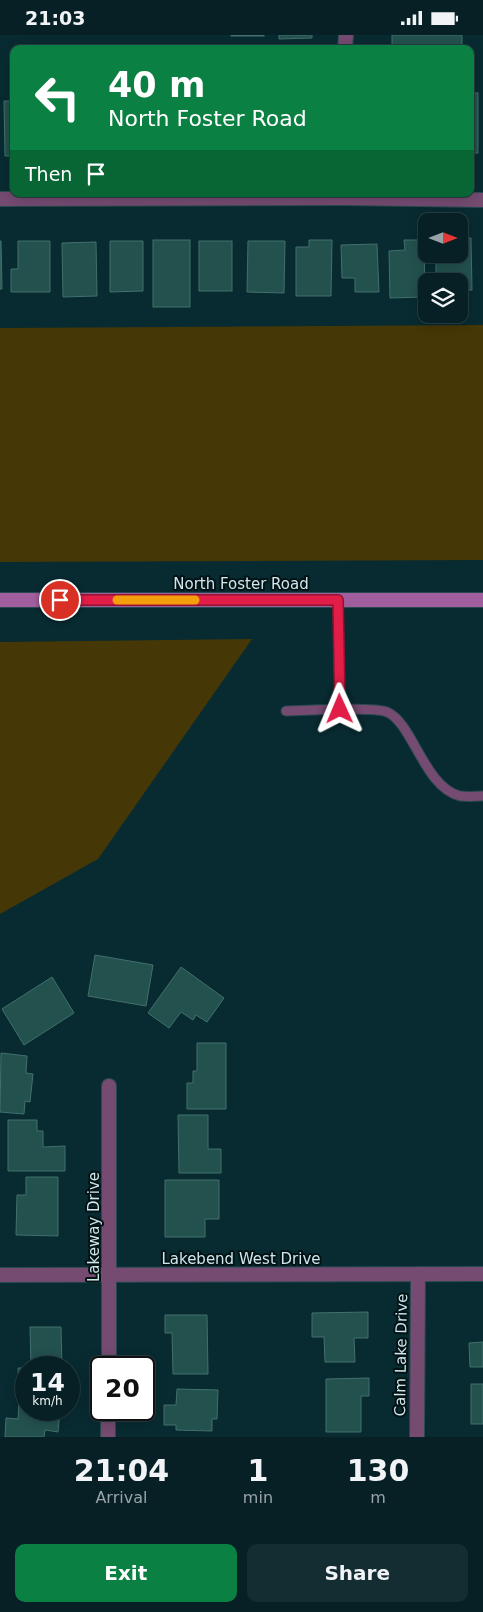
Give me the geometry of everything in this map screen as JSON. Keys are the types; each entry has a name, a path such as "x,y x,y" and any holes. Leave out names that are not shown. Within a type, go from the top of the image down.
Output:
{"main road":[{"name":"North Foster Road","path":"0,600 483,600"}],"street":[{"path":"0,199 229,197"},
{"path":"379,197 483,200"},
{"name":"Lakeway Drive","path":"109,1086 109,1356"},
{"name":"Calm Lake Drive","path":"418,1274 418,1437"},
{"name":"Lakebend West Drive","path":"0,1275 483,1274"},
{"path":"108,1421 108,1437"}],"lane":[{"path":"338,600 340,709"},
{"path":"286,711 340,709 387,712 403,727 425,766 446,789 460,796 483,796"}],"shaded area":[{"path":"483,325 483,560 0,562 0,328"},
{"path":"252,639 98,859 0,914 0,642"}],"building":[{"path":"264,35 264,36 231,36"},
{"path":"279,35 312,35 312,38 279,39"},
{"path":"392,35 462,35 462,45 392,45"},
{"path":"474,93 478,93 478,153 474,153"},
{"path":"4,101 10,101 10,156 5,156"},
{"path":"468,238 471,238 472,290 468,290 468,273 436,273 436,263 468,263"},
{"path":"153,240 190,240 190,307 153,307"},
{"path":"309,240 332,240 331,296 296,296 296,247 309,247"},
{"path":"404,240 418,240 418,263 424,263 425,273 418,273 418,297 390,298 389,251 405,250"},
{"path":"1,241 2,289 0,289"},
{"path":"18,241 50,241 50,292 11,292 11,269 18,269"},
{"path":"110,241 143,241 143,291 110,292"},
{"path":"199,241 232,241 232,291 199,291"},
{"path":"248,241 285,241 284,293 247,292"},
{"path":"96,242 97,296 63,297 62,243"},
{"path":"377,244 379,292 355,292 355,278 342,278 341,245"},
{"path":"95,955 153,965 146,1006 88,996"},
{"path":"181,967 224,998 207,1022 196,1015 193,1020 181,1012 169,1028 148,1013"},
{"path":"52,977 74,1013 24,1045 2,1009"},
{"path":"197,1043 226,1043 226,1109 187,1109 187,1083 193,1083 193,1071 197,1071"},
{"path":"1,1053 27,1056 26,1073 33,1074 30,1102 25,1101 24,1114 0,1112"},
{"path":"178,1115 208,1115 208,1149 221,1149 221,1173 179,1173"},
{"path":"8,1120 37,1120 37,1131 43,1131 43,1147 65,1146 65,1171 8,1171"},
{"path":"26,1177 58,1177 58,1236 16,1235 17,1195 26,1195"},
{"path":"165,1180 219,1180 219,1219 205,1219 205,1237 165,1237"},
{"path":"368,1312 368,1338 354,1338 355,1362 325,1362 324,1337 312,1337 312,1313"},
{"path":"165,1315 207,1315 208,1374 173,1374 172,1333 165,1333"},
{"path":"30,1327 61,1327 62,1356 31,1356"},
{"path":"483,1342 483,1367 470,1367 469,1343"},
{"path":"369,1378 369,1396 361,1396 361,1432 326,1432 326,1379"},
{"path":"471,1384 483,1384 483,1424 471,1424"},
{"path":"177,1389 218,1390 217,1419 212,1419 212,1431 176,1430 176,1425 164,1425 164,1405 176,1405"},
{"path":"6,1418 15,1419 15,1421 59,1421 58,1432 45,1430 44,1437 5,1437"}],"slow traffic":[{"path":"117,600 195,600"}],"route":[{"path":"60,600 338,600 340,709"}]}
